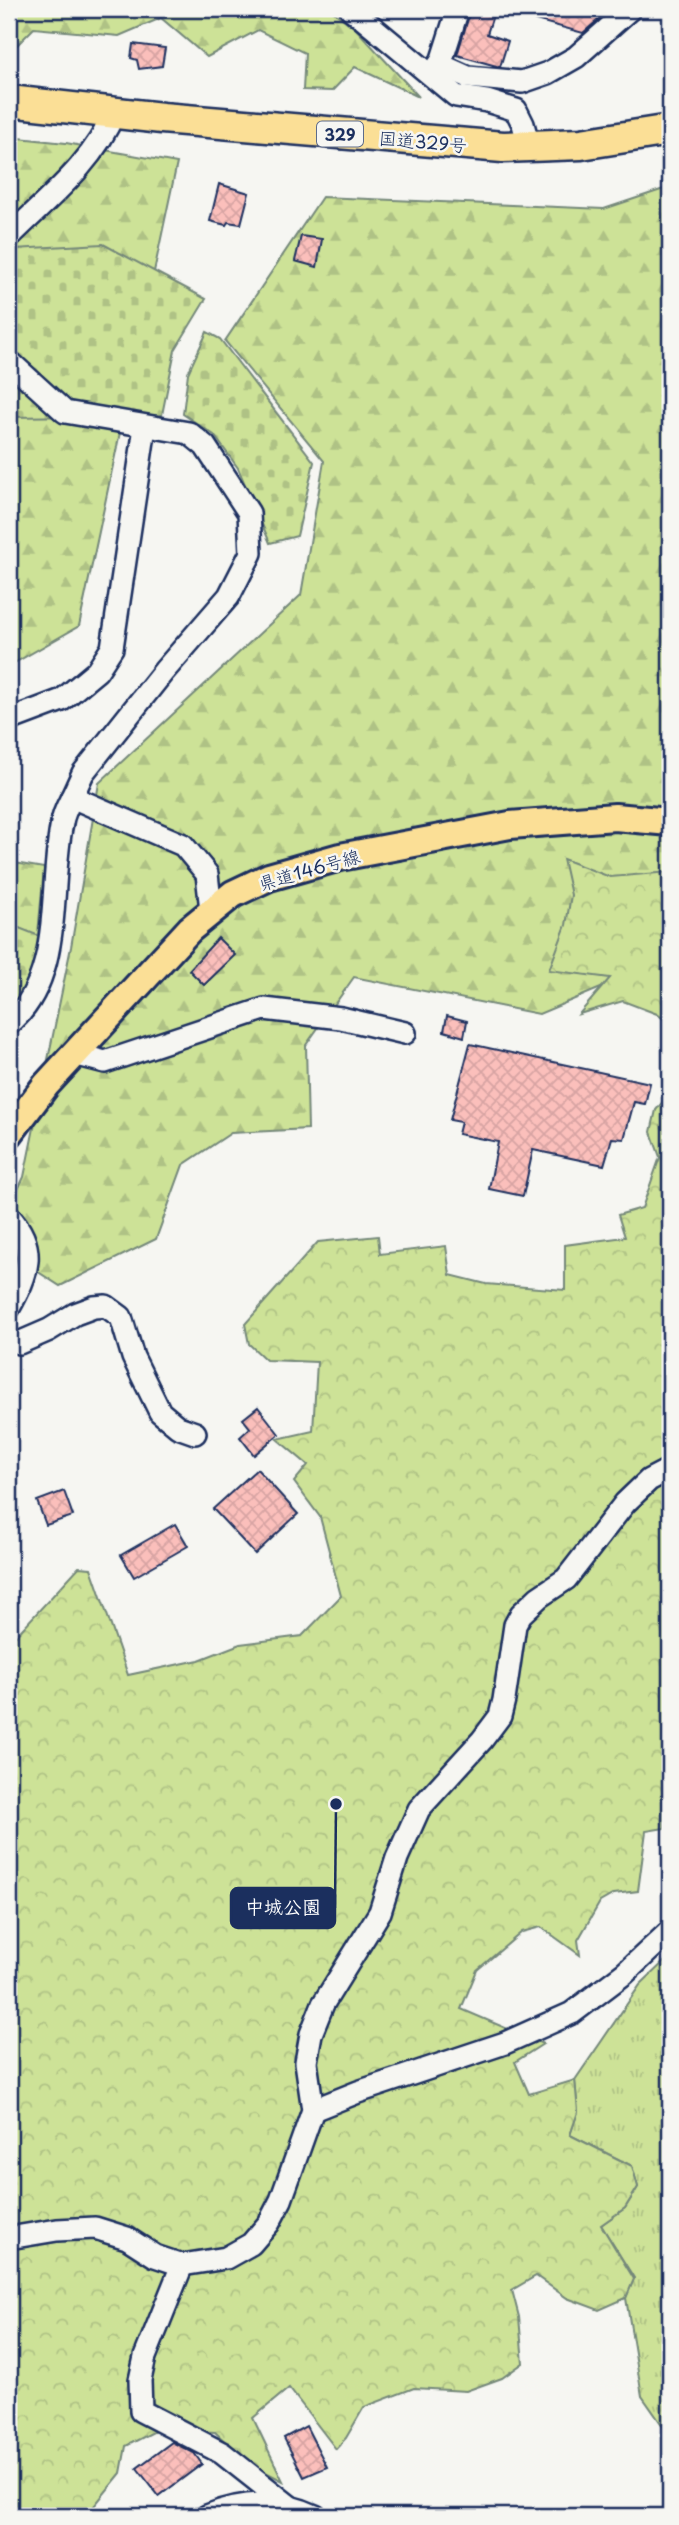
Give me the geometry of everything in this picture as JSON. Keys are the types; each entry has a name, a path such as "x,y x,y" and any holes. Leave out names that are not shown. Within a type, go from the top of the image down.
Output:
{"highway":[{"name":"国道329号","path":"9,101 443,143 529,146 581,144 670,130"}],"main road":[{"name":"県道146号線","path":"9,1134 46,1085 190,929 233,894 269,877 340,857 510,825 615,817 670,822"}],"street":[{"path":"351,9 437,72 456,96 487,101 516,110 529,146"},
{"path":"437,72 458,9"},
{"path":"437,72 522,82 548,73 576,57 629,9"},
{"path":"9,237 81,166 104,137 114,113"},
{"path":"9,361 65,412 145,428 189,433 205,446 249,513 251,553 229,596 164,671 83,773 62,821 49,949 31,998 18,1017 9,1024"},
{"path":"9,720 62,700 97,671 112,648 145,428"},
{"path":"72,797 183,845 207,874 211,910"},
{"path":"74,1054 105,1062 264,1009 341,1018 405,1033"},
{"path":"9,1216 20,1229 26,1248 27,1270 9,1308"},
{"path":"9,1339 19,1343 49,1330 75,1314 106,1306 121,1317 133,1357 160,1412 178,1427 195,1433"},
{"path":"9,2238 57,2230 95,2228 127,2238 155,2256 181,2265 226,2258 251,2244 269,2224 281,2200 313,2110 306,2062 311,2034 323,2004 380,1912 397,1858 419,1809 482,1740 500,1716 514,1625 539,1597 566,1579 625,1503 649,1480 670,1469"},
{"path":"313,2110 358,2091 505,2043 572,2013 625,1973 670,1931"},
{"path":"181,2265 145,2357 140,2380 141,2411 222,2454 289,2507"},
{"path":"207,2516 228,2508 268,2503 315,2516"}],"green space":[{"path":"9,9 330,9 356,29 419,97 355,67 332,91 303,90 305,53 258,30 207,57 161,18 119,36 34,28 9,53"},
{"path":"9,137 66,143 177,163 79,626 9,666"},
{"path":"670,187 670,959 539,1014 354,977 306,1045 308,1129 231,1133 183,1165 156,1239 60,1286 9,1253 9,1208 24,1177 71,947 99,783 301,595 324,461 225,341 322,197 604,209"},
{"path":"103,244 206,299 175,350 162,415 9,417 9,255 14,249"},
{"path":"207,332 220,339 314,462 297,536 270,543 238,468 214,435 183,414 188,373"},
{"path":"563,859 610,877 670,872 670,1024 657,1014 623,1001 579,1014 610,978 549,970 566,925 571,895"},
{"path":"9,862 44,868 38,934 9,968"},
{"path":"9,924 42,937 28,994 9,1012"},
{"path":"670,1093 670,1759 665,1761 662,1780 665,1828 646,1831 638,1891 614,1894 600,1902 578,1940 580,1955 541,1927 522,1932 477,1970 461,2009 543,2044 515,2062 529,2094 575,2080 578,2112 570,2135 632,2166 638,2187 625,2208 601,2225 634,2279 626,2298 599,2310 567,2298 536,2276 512,2290 519,2317 523,2363 502,2378 466,2391 414,2388 364,2407 346,2438 336,2449 289,2388 253,2418 283,2481 248,2463 215,2432 159,2429 126,2446 121,2473 86,2516 9,2516 9,1638 12,1640 79,1567 91,1568 128,1675 199,1660 240,1644 302,1636 341,1596 320,1517 294,1482 308,1465 277,1439 313,1431 317,1362 266,1360 249,1344 245,1324 318,1242 378,1236 380,1254 446,1246 450,1275 486,1284 565,1290 565,1245 625,1237 618,1215 642,1208 660,1157 651,1132 656,1110"},
{"path":"670,1956 670,2436 642,2396 626,2298 634,2278 601,2225 625,2208 638,2187 632,2166 570,2135 578,2112 575,2080 640,1985"}],"building":[{"path":"471,9 495,9 487,34 508,41 500,67 457,55"},
{"path":"511,9 611,9 583,33 510,13"},
{"path":"133,44 165,48 162,66 139,69 137,60 131,58"},
{"path":"219,184 249,193 241,224 228,222 226,225 210,221"},
{"path":"301,236 322,239 317,267 295,261"},
{"path":"218,938 235,955 204,985 189,970"},
{"path":"447,1016 467,1021 464,1037 444,1031"},
{"path":"470,1044 650,1083 645,1104 634,1102 624,1139 612,1138 604,1165 533,1150 523,1196 489,1189 498,1142 458,1134 461,1122 450,1120"},
{"path":"258,1407 279,1434 254,1455 240,1437 250,1428 243,1419"},
{"path":"257,1469 298,1514 255,1554 213,1509"},
{"path":"64,1491 73,1516 46,1525 37,1501"},
{"path":"175,1524 188,1546 134,1577 121,1555"},
{"path":"306,2426 327,2467 304,2477 284,2438"},
{"path":"172,2442 194,2453 202,2464 159,2496 137,2468"}],"place":[{"name":"中城公園","path":"336,1804"}]}
